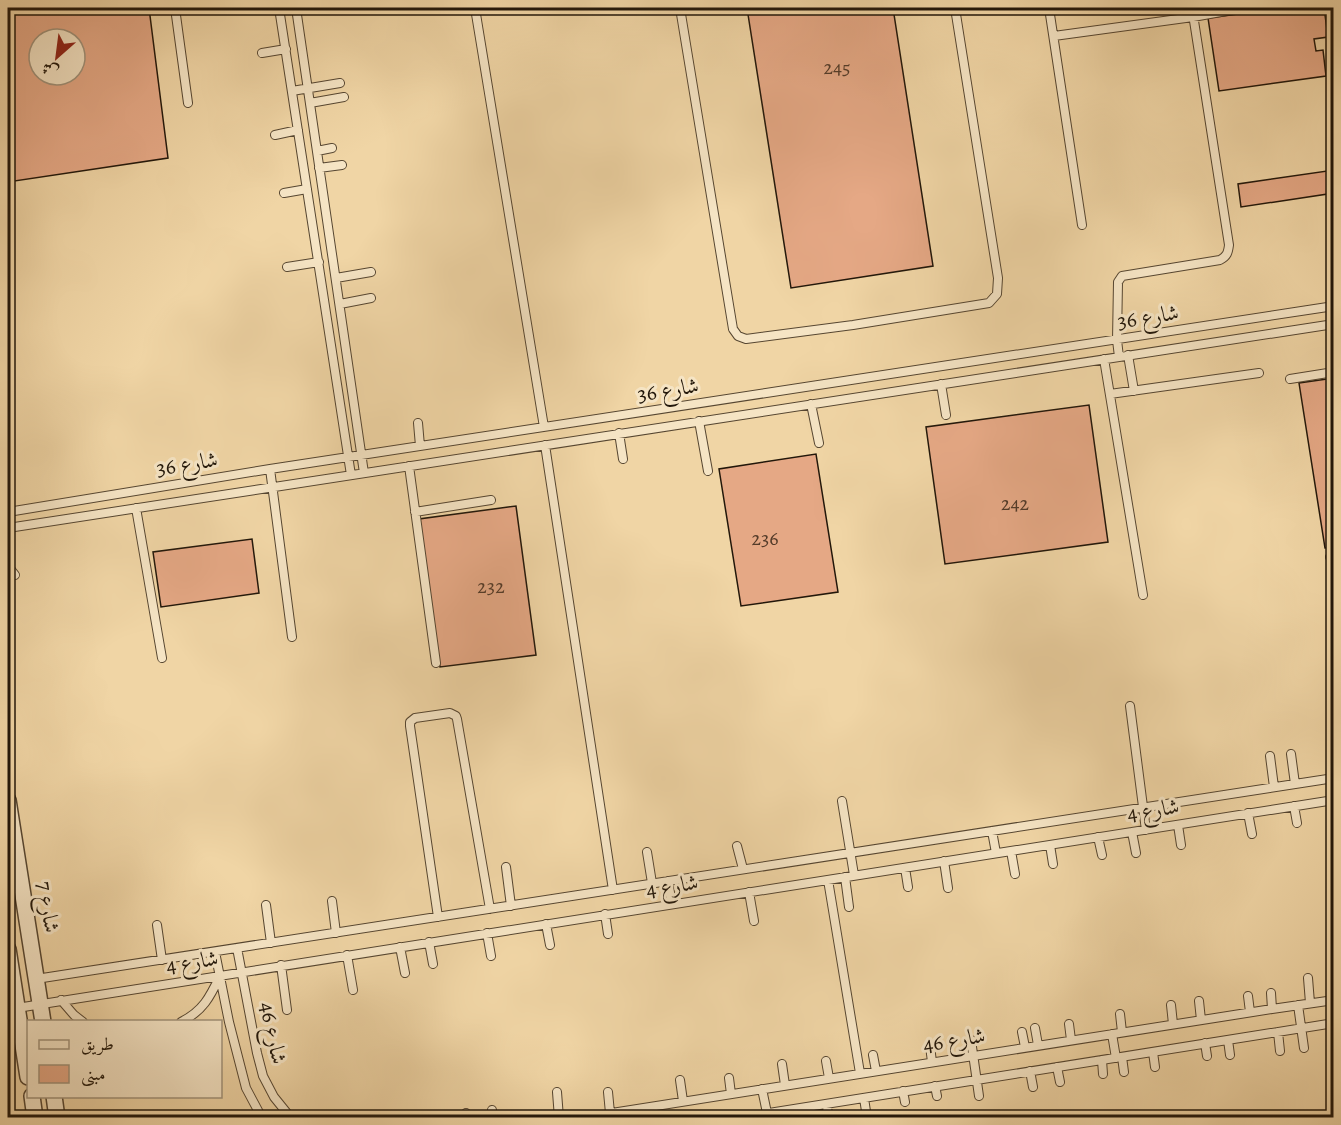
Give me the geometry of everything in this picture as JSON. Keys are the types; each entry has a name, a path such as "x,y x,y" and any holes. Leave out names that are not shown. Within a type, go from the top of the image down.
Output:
{"street":[{"name":"شارع 7","path":"8,801 43,1020"},
{"path":"8,950 27,1071"},
{"path":"32,1098 35,1118"},
{"path":"54,1098 57,1118"}],"lane":[{"path":"175,8 188,103"},
{"path":"279,8 351,475"},
{"path":"296,8 364,473"},
{"path":"475,8 544,427"},
{"path":"680,8 733,329 738,336 746,339 853,326 989,303 998,294 998,278 955,8"},
{"path":"1049,8 1082,225"},
{"path":"1119,357 1118,282 1122,276 1220,260 1228,252 1229,245 1192,8"},
{"path":"1053,36 1243,8"},
{"path":"262,53 286,49"},
{"path":"292,92 340,83"},
{"path":"310,103 344,97"},
{"path":"275,135 298,130"},
{"path":"317,151 332,148"},
{"path":"319,168 342,165"},
{"path":"284,193 307,189"},
{"path":"316,244 330,241"},
{"path":"287,267 319,262"},
{"path":"336,278 371,272"},
{"path":"340,304 371,298"},
{"name":"شارع 36","path":"8,512 270,469 1334,306"},
{"name":"شارع 36","path":"8,528 1334,324"},
{"path":"1128,355 1134,391"},
{"path":"1104,359 1143,595"},
{"path":"1290,379 1334,372"},
{"path":"1110,394 1259,373"},
{"path":"941,384 946,416"},
{"path":"812,404 819,443"},
{"path":"699,421 708,471"},
{"path":"418,423 420,446"},
{"path":"619,434 623,459"},
{"path":"545,445 613,890"},
{"path":"409,466 436,663"},
{"path":"270,469 292,637"},
{"path":"415,512 491,500"},
{"path":"136,508 162,658"},
{"path":"8,566 15,575"},
{"path":"1130,706 1146,830"},
{"path":"438,917 410,726 410,722 415,717 450,713 458,719 490,909"},
{"path":"1291,754 1295,784"},
{"path":"1270,756 1274,787"},
{"name":"شارع 4","path":"36,980 1334,778"},
{"name":"شارع 4","path":"17,1008 1334,800"},
{"path":"842,801 850,853 849,907"},
{"path":"1294,806 1297,824"},
{"path":"1248,813 1251,834"},
{"path":"1178,825 1181,845"},
{"path":"992,831 996,853"},
{"path":"1132,832 1136,853"},
{"path":"1098,837 1102,855"},
{"path":"1050,845 1053,864"},
{"path":"737,846 743,869"},
{"path":"1011,851 1015,874"},
{"path":"647,852 652,884"},
{"path":"944,861 948,888"},
{"path":"506,867 511,906"},
{"path":"905,867 908,887"},
{"path":"828,879 860,1073"},
{"path":"668,881 672,904"},
{"path":"749,892 754,921"},
{"path":"332,901 336,933"},
{"path":"266,905 271,943"},
{"path":"605,914 608,934"},
{"path":"546,924 550,945"},
{"path":"157,925 162,960"},
{"path":"488,933 491,957"},
{"path":"429,942 433,964"},
{"path":"400,947 405,973"},
{"name":"شارع 46","path":"237,948 263,1076 274,1097 291,1118"},
{"name":"شارع 46","path":"215,952 229,1022 246,1088 262,1118"},
{"path":"347,955 353,990"},
{"path":"281,965 287,1010"},
{"path":"185,1020 210,998 220,976"},
{"path":"1308,978 1310,1003"},
{"path":"1271,993 1272,1008"},
{"path":"1248,996 1250,1012"},
{"path":"61,1000 80,1020"},
{"name":"شارع 46","path":"580,1118 1334,1000"},
{"path":"1199,1001 1202,1020"},
{"path":"1171,1005 1173,1024"},
{"path":"1298,1005 1304,1048"},
{"path":"1120,1014 1122,1032"},
{"name":"شارع 46","path":"738,1118 1334,1023"},
{"path":"1069,1024 1071,1040"},
{"path":"1035,1028 1038,1045"},
{"path":"1023,1032 1025,1047"},
{"path":"1278,1032 1280,1051"},
{"path":"1112,1034 1124,1072"},
{"path":"971,1040 979,1096"},
{"path":"1228,1040 1230,1055"},
{"path":"1205,1043 1207,1056"},
{"path":"930,1046 932,1062"},
{"path":"1153,1052 1155,1067"},
{"path":"873,1055 876,1071"},
{"path":"1102,1060 1103,1074"},
{"path":"826,1061 829,1078"},
{"path":"782,1064 785,1085"},
{"path":"1057,1067 1060,1082"},
{"path":"1030,1071 1033,1087"},
{"path":"729,1078 731,1094"},
{"path":"680,1080 683,1101"},
{"path":"935,1086 937,1096"},
{"path":"762,1089 767,1113"},
{"path":"903,1091 904,1102"},
{"path":"557,1092 560,1118"},
{"path":"608,1092 610,1113"},
{"path":"864,1098 867,1118"},
{"path":"826,1104 828,1117"}],"building":[{"path":"8,8 149,8 168,158 8,182"},
{"path":"747,8 893,8 933,266 791,288"},
{"path":"1283,8 1324,8 1328,37 1314,39 1316,51 1323,50 1326,76 1219,91 1208,18"},
{"path":"1334,170 1334,193 1241,207 1238,184"},
{"path":"1334,378 1334,547 1325,548 1299,383"},
{"path":"1089,405 1108,542 945,564 926,427"},
{"path":"816,454 838,592 741,606 719,469"},
{"path":"516,506 536,655 440,667 419,519"},
{"path":"252,539 259,593 161,607 153,552"}]}
